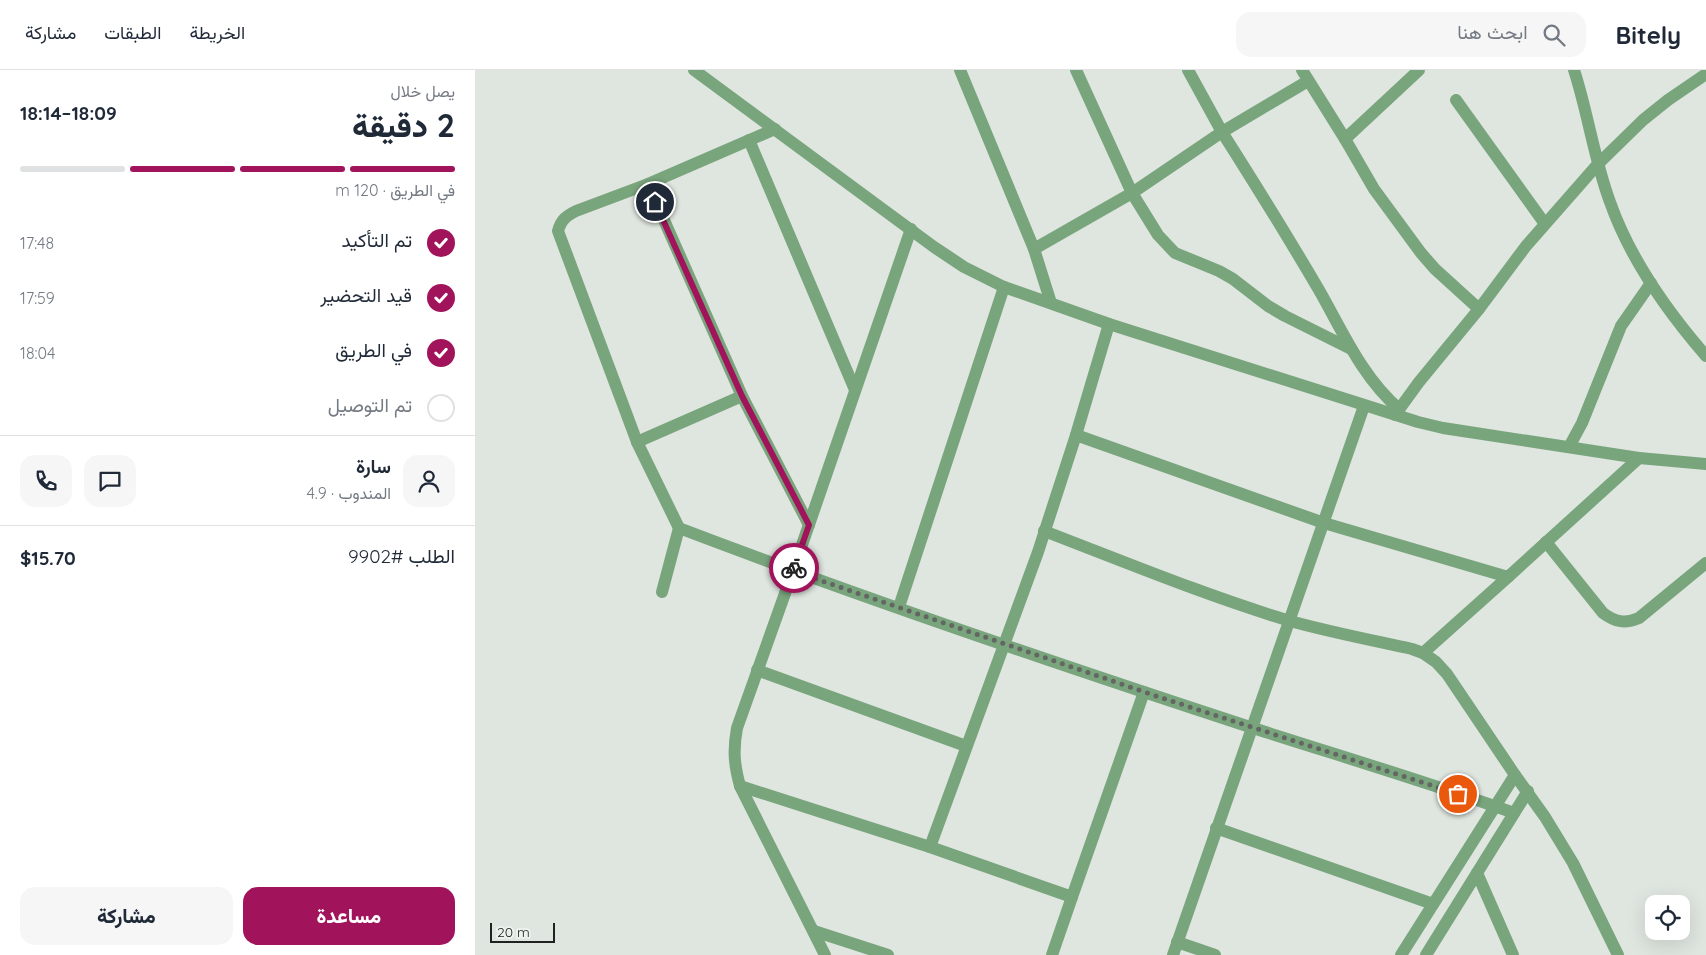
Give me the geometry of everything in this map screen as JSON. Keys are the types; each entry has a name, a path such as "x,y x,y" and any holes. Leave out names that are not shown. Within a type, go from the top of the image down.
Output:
{"street":[{"path":"694,70 934,247 964,267 1004,287 1109,324 1364,406 1397,412 1443,428 1639,458 1706,464"},
{"path":"961,70 1034,249 1051,303"},
{"path":"1076,70 1132,193 1158,235 1175,253 1233,279 1285,316 1351,349"},
{"path":"1187,70 1222,132 1320,291 1351,349 1378,389 1397,412"},
{"path":"1345,138 1419,70"},
{"path":"1574,70 1609,202 1621,230 1651,283 1687,334 1706,356"},
{"path":"1397,412 1545,224 1598,164 1643,120 1706,74"},
{"path":"1034,249 1132,193 1305,75 1375,189 1421,253 1435,269 1479,309"},
{"path":"1456,100 1545,224"},
{"path":"661,592 679,528 637,442 558,231 561,222 576,211 648,184 775,129"},
{"path":"749,140 855,390"},
{"path":"648,184 742,396 809,525"},
{"path":"825,955 740,786 735,770 733,750 737,728 911,229"},
{"path":"1569,447 1585,414 1611,346 1621,326 1651,283"},
{"path":"899,607 1004,287"},
{"path":"930,847 1044,531 1076,435 1109,324"},
{"path":"637,442 742,396"},
{"path":"1173,955 1364,406"},
{"path":"1076,435 1324,523 1508,576"},
{"path":"1423,654 1639,458"},
{"path":"679,528 793,571 1144,692 1514,813"},
{"path":"1044,531 1193,588 1290,621 1423,654 1436,662 1447,674 1563,843 1618,955"},
{"path":"1546,542 1603,613 1611,619 1626,622 1639,618 1706,562"},
{"path":"757,670 966,746"},
{"path":"1052,955 1144,692"},
{"path":"1401,955 1515,775"},
{"path":"740,786 930,847 1072,898"},
{"path":"1426,955 1528,791"},
{"path":"1216,828 1433,904"},
{"path":"1477,873 1513,955"},
{"path":"814,931 888,955"},
{"path":"1177,942 1215,955"}],"way so far":[{"path":"794,568 793,571 1127,686 1458,794"}],"route":[{"path":"655,202 742,396 809,525 794,568"}]}
